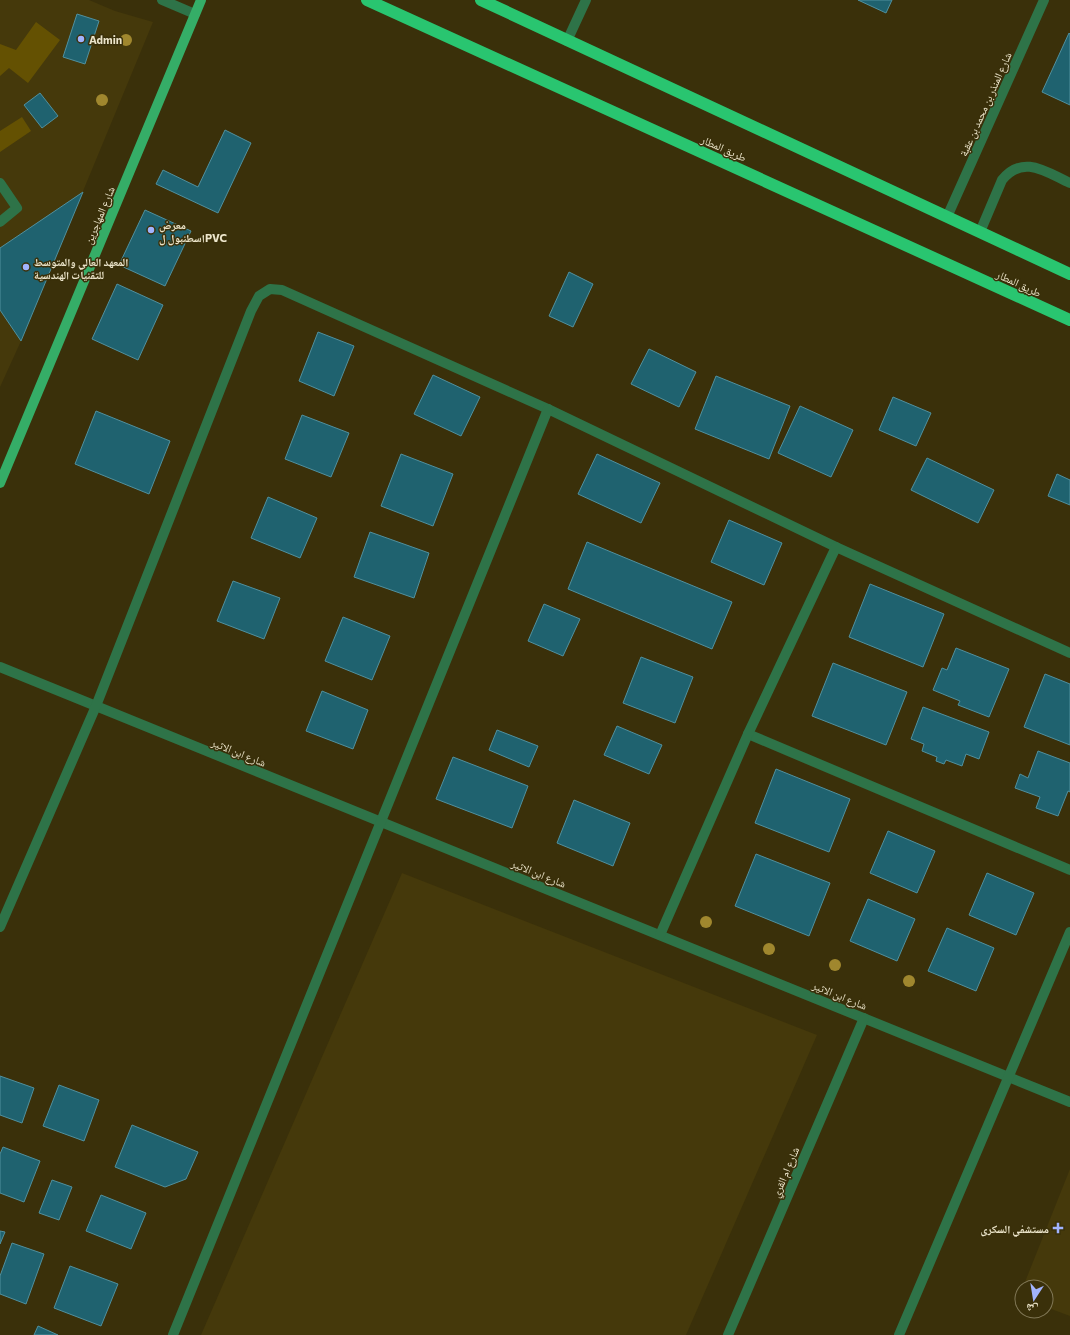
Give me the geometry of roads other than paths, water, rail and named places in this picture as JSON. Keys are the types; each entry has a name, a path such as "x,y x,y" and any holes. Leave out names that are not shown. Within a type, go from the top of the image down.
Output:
{"highway":[{"name":"طريق المطار","path":"367,0 1070,320"},
{"path":"480,0 1070,274"}],"main road":[{"name":"شارع المهاجرين","path":"0,483 201,0"}],"street":[{"path":"162,0 195,14"},
{"path":"567,40 586,0"},
{"name":"شارع المنذر بن محمد بن عقبة","path":"947,217 1044,0"},
{"path":"980,232 1002,180 1007,173 1015,168 1031,166 1070,183"},
{"path":"0,183 17,208 0,222"},
{"path":"0,927 96,706 251,310 259,296 270,289 282,290 548,409 836,546 1070,653"},
{"path":"174,1335 548,409"},
{"path":"660,935 748,734 836,546"},
{"name":"شارع ابن الاثير","path":"0,667 1070,1102"},
{"path":"748,734 1070,870"},
{"path":"899,1335 1070,932"},
{"name":"شارع ام القري","path":"728,1335 864,1018"}],"place":[{"name":"Admin","path":"81,39"},
{"name":"معرض اسطنبول لPVC","path":"151,230"},
{"name":"المعهد العالي والمتوسط للتقنيات الهندسية","path":"26,267"},
{"name":"مستشفي السكرى","path":"1058,1228"}]}
